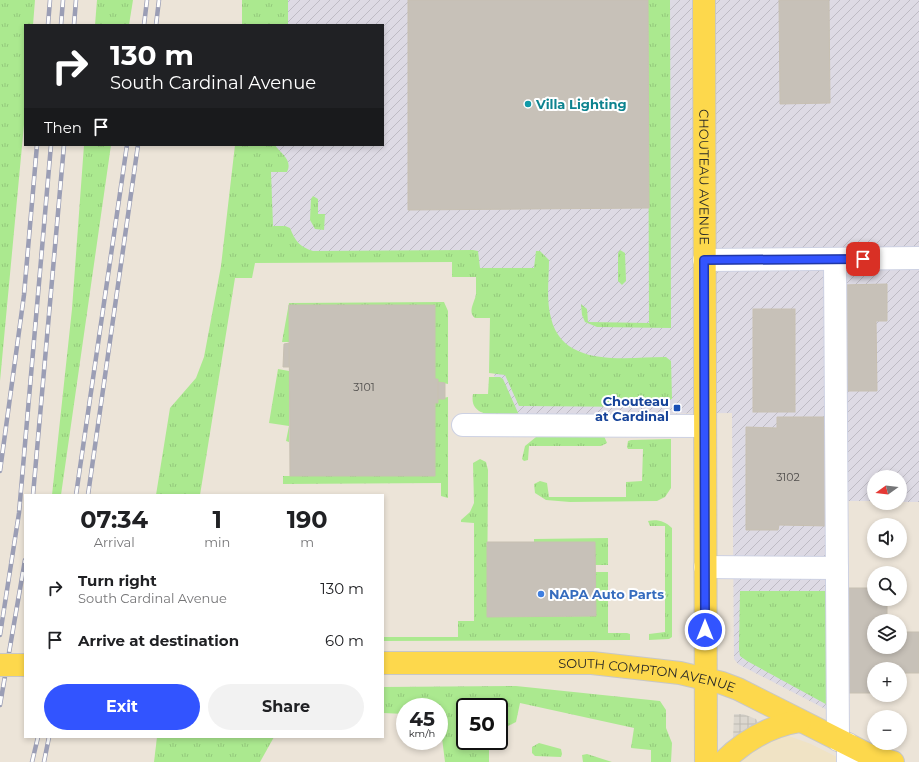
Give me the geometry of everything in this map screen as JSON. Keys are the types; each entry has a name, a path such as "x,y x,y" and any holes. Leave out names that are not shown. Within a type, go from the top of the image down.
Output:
{"main road":[{"name":"CHOUTEAU AVENUE","path":"704,0 706,762"},
{"name":"SOUTH COMPTON AVENUE","path":"384,663 592,663 651,668 706,679 738,690 800,721 844,748 894,762"},
{"path":"0,665 24,665"},
{"path":"723,762 736,749 758,734 784,724 800,721"}],"street":[{"path":"704,260 919,258"},
{"path":"835,259 837,568 844,748"},
{"path":"463,425 705,426"},
{"path":"705,568 837,568"}],"shaded area":[{"path":"274,0 919,0 919,502 907,502 907,470 867,470 867,501 833,501 835,714 738,664 734,659 732,413 494,415 495,311 477,310 477,254 239,254 254,146 384,146 384,24 271,24"},
{"path":"734,714 743,714 756,719 758,723 733,739"},
{"path":"786,735 811,744 847,762 740,762 751,747"}],"green space":[{"path":"0,0 35,0 33,24 24,24 24,125 0,381"},
{"path":"97,0 133,0 129,24 95,24"},
{"path":"242,0 288,0 288,24 242,24"},
{"path":"648,0 670,0 671,328 597,327 585,322 582,315 581,304 587,309 588,322 649,323"},
{"path":"84,146 111,146 61,494 52,494 72,309"},
{"path":"235,146 276,146 286,157 288,168 287,172 271,172 273,226 285,226 290,228 298,243 305,248 313,251 473,250 478,251 480,268 534,268 536,251 540,251 549,260 549,311 558,334 569,346 582,353 598,357 666,357 671,361 672,399 648,407 519,406 505,375 489,373 490,318 475,318 472,313 472,307 476,294 476,277 452,277 452,262 255,263 252,278 235,278 200,494 156,494 170,408 196,378 204,357 221,266"},
{"path":"313,196 318,199 318,214 325,214 324,230 315,229 310,220 311,199"},
{"path":"620,250 625,253 626,281 622,285 618,281 618,253"},
{"path":"444,302 448,311 448,384 438,382 438,379 435,379 289,305 289,342 282,342 289,303"},
{"path":"278,369 289,371 289,426 269,423"},
{"path":"489,377 500,377 503,379 519,415 488,414 481,412 476,408 473,402 473,394 488,394"},
{"path":"448,397 448,498 441,496 441,483 283,484 283,476 435,476 435,403 438,403 438,399"},
{"path":"289,426 289,442 286,441"},
{"path":"604,436 607,443 601,446 529,446 528,460 524,461 522,459 525,446 536,437"},
{"path":"671,439 671,488 665,497 657,501 570,502 546,500 535,493 534,484 540,481 547,483 549,497 626,497 626,482 642,481 643,449 628,449 628,441"},
{"path":"480,459 486,462 488,470 487,617 595,616 595,572 608,572 608,633 627,633 630,634 630,640 384,641 384,637 458,637 458,621 474,621 474,523 461,522 461,520 470,512 474,503 473,463"},
{"path":"648,521 661,521 672,528 672,637 669,639 649,640 649,634 665,632 665,526 650,526"},
{"path":"608,538 608,565 595,565 595,542 534,542 534,539"},
{"path":"740,591 831,591 833,708 740,656"},
{"path":"516,686 660,701 666,710 666,728 672,743 671,762 651,762 651,750 631,748 634,728 520,703 516,722 508,726 508,698 456,698 456,750 489,750 489,762 445,762 444,750 448,750 448,698 396,698 396,714 384,713 384,687"},
{"path":"157,738 273,738 260,762 154,762"},
{"path":"539,743 561,749 561,757 535,756 532,753 532,747"},
{"path":"587,754 612,762 583,762 582,755"}],"building":[{"name":"Villa Lighting","path":"408,0 648,0 649,208 408,210"},
{"path":"779,0 829,0 830,103 780,104"},
{"path":"887,284 887,321 876,321 877,391 842,391 841,285"},
{"path":"289,305 435,305 435,379 438,379 438,403 435,403 435,476 290,476"},
{"path":"753,309 795,309 795,412 753,412"},
{"path":"289,343 289,367 283,367 284,344"},
{"path":"438,382 445,383 445,399 438,399"},
{"path":"777,417 829,417 829,526 779,525 778,530 746,530 746,427 777,428"},
{"name":"NAPA Auto Parts","path":"487,542 595,542 596,616 487,617"},
{"path":"845,588 867,588 867,606 887,606 887,614 867,614 867,654 907,654 907,632 919,632 919,673 907,673 907,662 867,662 867,693 847,693"}],"railway":[{"path":"48,24 50,0"},
{"path":"61,24 63,0"},
{"path":"74,24 76,0"},
{"path":"144,24 147,0"},
{"path":"156,24 159,0"},
{"path":"0,471 24,295 37,146"},
{"path":"0,635 19,513 51,146"},
{"path":"33,494 64,146"},
{"path":"76,494 127,146"},
{"path":"88,494 138,146"},
{"path":"0,705 24,566"},
{"path":"32,762 38,738"},
{"path":"44,762 49,738"}],"place":[{"name":"Villa Lighting","path":"528,104"},
{"name":"Chouteau at Cardinal","path":"677,408"},
{"name":"NAPA Auto Parts","path":"541,594"}],"route":[{"path":"705,630 704,260 863,259"}]}
